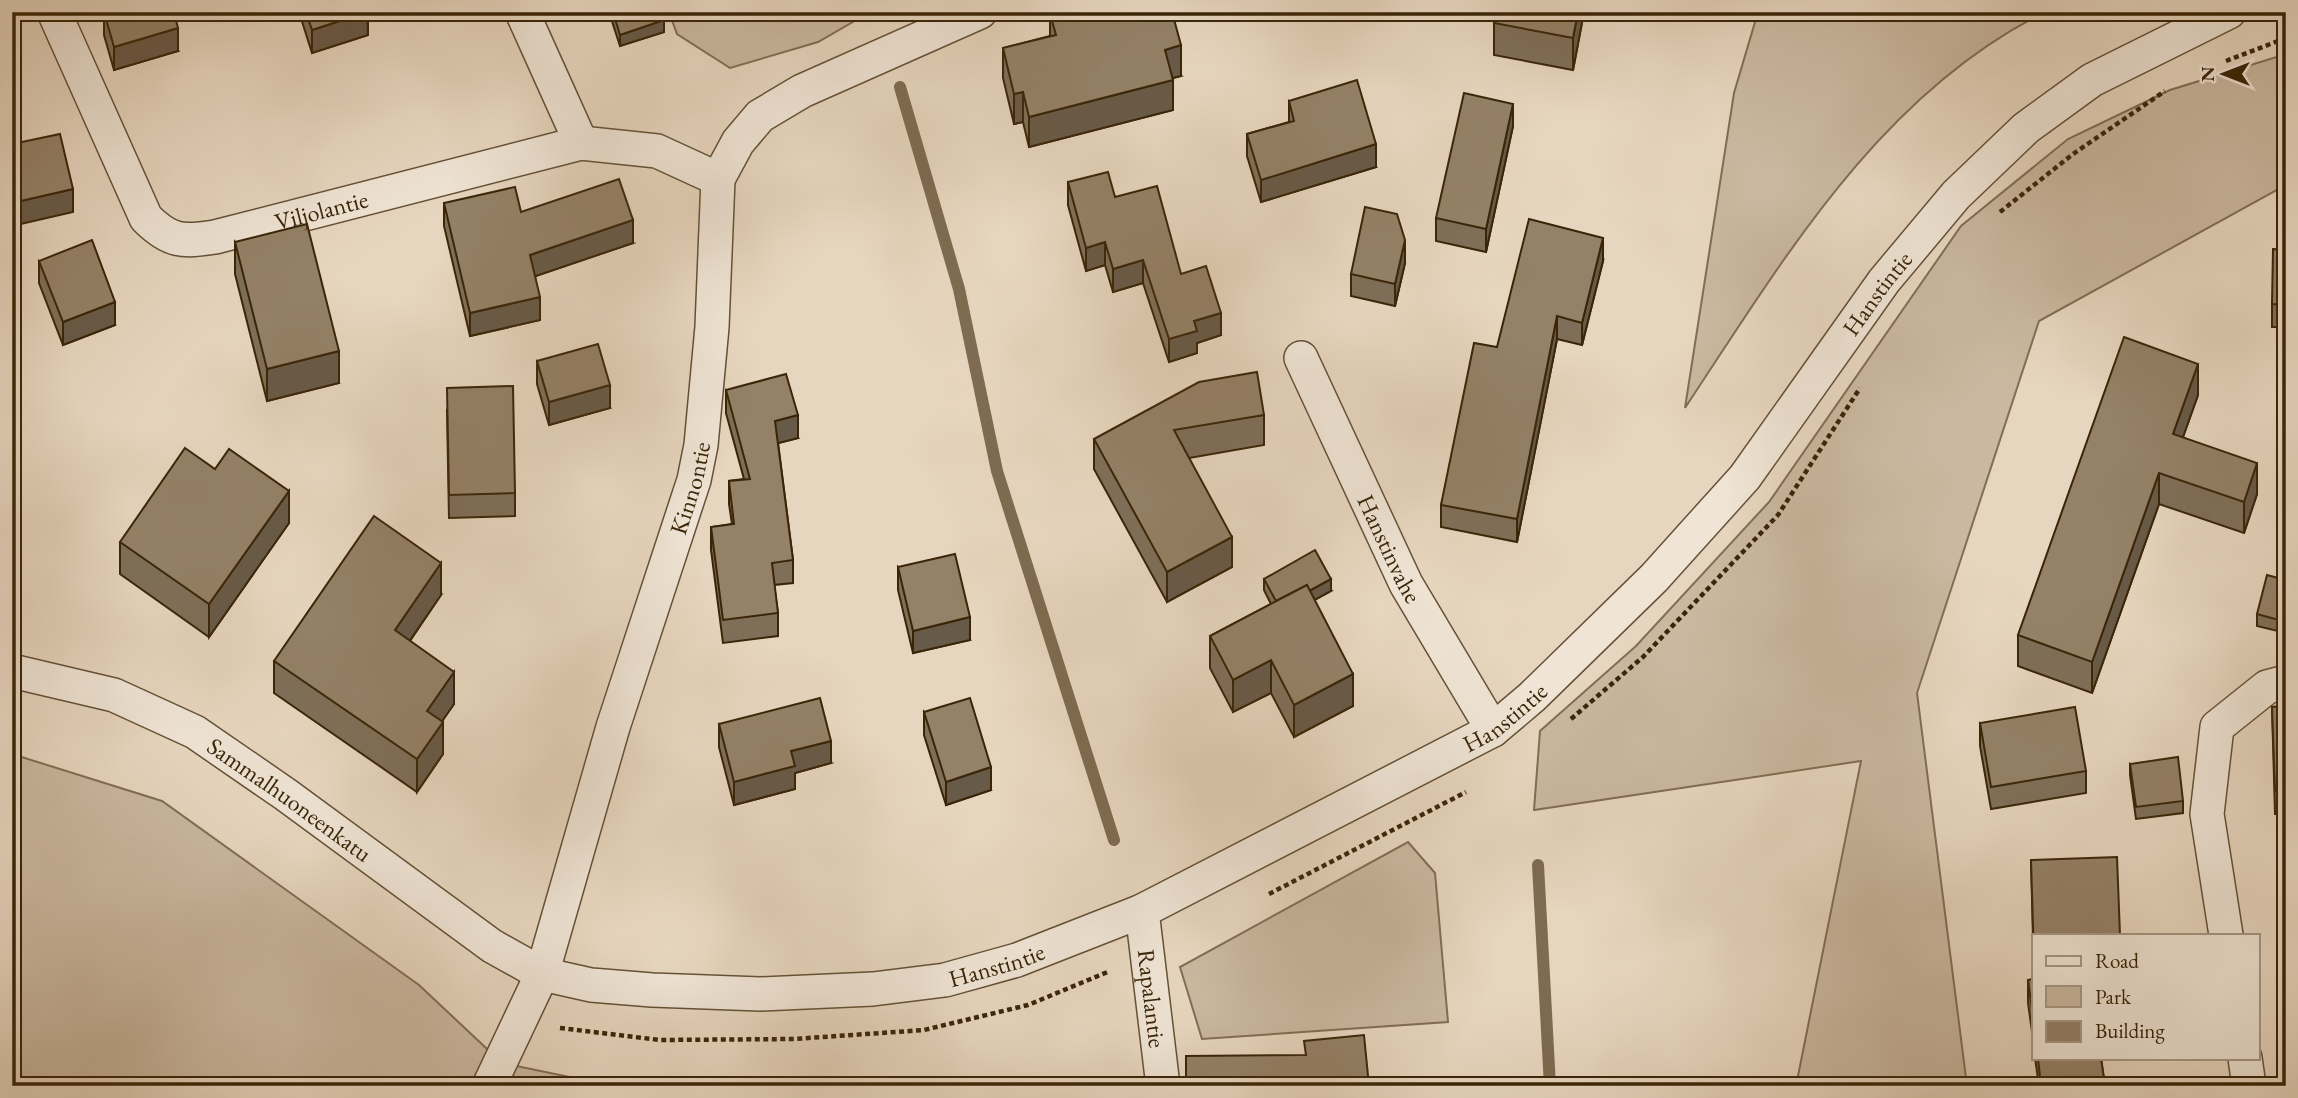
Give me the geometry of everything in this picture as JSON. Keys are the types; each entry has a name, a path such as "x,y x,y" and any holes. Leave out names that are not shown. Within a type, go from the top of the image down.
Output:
{"street":[{"name":"Viljolantie","path":"54,12 146,218 164,236 187,241 215,237 581,143 657,151 718,179"},
{"path":"522,12 581,143"},
{"name":"Kinnontie","path":"489,1086 542,974 613,727 694,480 701,445 712,327 718,179 738,142 760,116 802,92 980,12"},
{"name":"Hanstintie","path":"542,974 591,985 760,994 873,989 945,980 1017,960 1142,912 1493,730 1654,578 1745,477 1884,281 1956,195 2026,128 2092,80 2229,12"},
{"name":"Hanstinvahe","path":"1301,358 1406,584 1493,730"},
{"name":"Sammalhuoneenkatu","path":"12,671 114,695 195,732 285,794 492,946 542,974"},
{"path":"2226,934 2207,814 2217,727 2267,687 2286,682"},
{"name":"Rapalantie","path":"1142,912 1163,1086"},
{"path":"2245,1060 2249,1086"}],"path":[{"path":"2213,65 2286,38"},
{"path":"1992,218 2073,154 2168,89"},
{"path":"1562,726 1643,657 1778,515 1866,379"},
{"path":"1267,894 1474,787"},
{"path":"523,1012 566,1031 660,1040 794,1039 925,1030 1028,1005 1149,955"}],"green space":[{"path":"669,12 870,12 818,42 730,68 677,34"},
{"path":"1758,12 2045,12 1986,46 1933,88 1884,134 1798,239 1685,408 1734,93"},
{"path":"2286,54 2286,185 2039,321 1917,693 1967,1086 1796,1086 1861,761 1534,810 1540,731 1636,646 1769,502 1961,226 2068,139 2170,90"},
{"path":"12,754 162,801 419,985 502,1063 613,1086 12,1086"},
{"path":"1408,842 1435,873 1448,1022 1202,1039 1180,967"}],"building":[{"path":"104,12 174,12 178,28 114,47"},
{"path":"306,12 367,12 312,30"},
{"path":"613,12 661,12 664,20 620,35"},
{"path":"1172,12 1181,45 1165,50 1173,80 1029,117 1023,92 1014,94 1003,48 1056,35 1050,14"},
{"path":"1496,12 1578,12 1573,38 1494,23"},
{"path":"1357,80 1376,144 1261,180 1247,134 1294,121 1289,101"},
{"path":"1464,93 1513,104 1486,229 1436,218"},
{"path":"60,134 73,189 12,203 12,144"},
{"path":"1108,172 1115,197 1157,186 1181,274 1206,266 1221,313 1194,321 1197,331 1169,339 1143,260 1113,269 1105,242 1086,248 1068,182"},
{"path":"619,179 633,220 530,255 540,297 470,313 444,203 515,187 521,212"},
{"path":"1365,207 1397,214 1405,240 1395,284 1351,274"},
{"path":"1529,219 1603,238 1582,323 1557,316 1517,519 1441,505 1474,343 1497,347"},
{"path":"307,224 339,351 267,369 235,242"},
{"path":"92,240 115,302 63,322 39,261"},
{"path":"2273,249 2286,250 2286,305 2272,304"},
{"path":"2124,337 2198,364 2173,434 2257,463 2244,502 2159,473 2092,662 2018,635"},
{"path":"598,344 610,385 549,402 537,361"},
{"path":"1257,372 1264,415 1174,430 1232,537 1167,572 1094,439 1199,382"},
{"path":"786,374 798,415 775,421 793,560 772,563 778,613 723,620 711,527 734,524 729,481 750,479 726,390"},
{"path":"513,386 515,493 449,495 447,388"},
{"path":"185,448 215,469 229,449 289,491 209,604 120,542"},
{"path":"374,516 441,563 395,630 454,672 427,711 443,722 417,759 274,661"},
{"path":"1315,550 1331,579 1309,591 1307,585 1276,601 1264,579"},
{"path":"955,554 970,617 913,631 898,567"},
{"path":"2267,575 2286,580 2286,622 2257,614"},
{"path":"1307,585 1353,674 1294,705 1271,660 1233,680 1210,636"},
{"path":"820,698 831,741 791,751 795,766 734,782 719,724"},
{"path":"970,698 991,767 946,782 924,712"},
{"path":"2286,706 2286,791 2275,791 2272,707"},
{"path":"2075,707 2086,771 1991,787 1980,723"},
{"path":"2178,757 2183,801 2136,807 2130,764"},
{"path":"2117,857 2120,934 2033,934 2031,860"},
{"path":"2032,979 2032,1009 2028,980"},
{"path":"1364,1035 1369,1086 1186,1086 1186,1056 1306,1055 1304,1041"},
{"path":"2038,1060 2101,1060 2105,1086 2041,1086"}],"waterway":[{"path":"877,12 878,16"},
{"path":"900,87 959,289 997,471 1114,840"},
{"path":"1538,865 1550,1086"}]}
